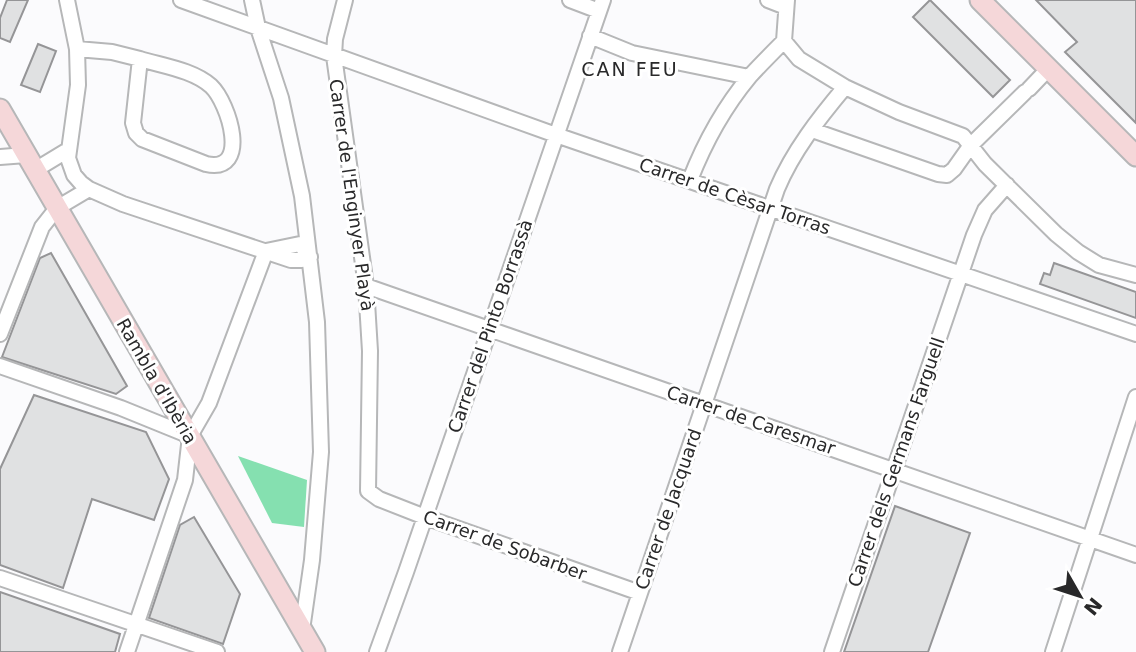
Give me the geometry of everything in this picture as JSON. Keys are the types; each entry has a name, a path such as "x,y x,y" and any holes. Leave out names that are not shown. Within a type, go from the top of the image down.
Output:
{"main road":[{"path":"980,0 1136,156"},
{"name":"Rambla d'Ibèria","path":"0,109 315,652"}],"street":[{"path":"67,0 78,49 78,85 68,150 74,175 89,189 123,204 292,260 310,257"},
{"name":"Carrer de Cèsar Torras","path":"181,0 556,135 1136,334"},
{"path":"252,0 258,28 281,99 302,196 319,361 321,452 312,560 302,630"},
{"name":"Carrer de l'Enginyer Playà","path":"345,0 335,39 334,56 366,286 370,364 368,487 371,495"},
{"path":"570,0 601,5"},
{"path":"690,180 698,159 720,120 749,77 784,41 786,4 768,0"},
{"name":"Carrer del Pinto Borrassà","path":"377,652 601,5"},
{"path":"590,36 632,53 749,77"},
{"path":"784,41 799,59 845,87 900,112 964,135 985,164 1078,252 1099,265 1136,275"},
{"path":"78,49 112,52 187,73 203,80 214,89 228,113 233,143 232,154 225,162 216,166 206,164 142,139 136,133 133,123 140,60"},
{"path":"812,130 947,175 971,145 1049,68"},
{"name":"Carrer de Jacquard","path":"620,652 783,173 845,87"},
{"path":"0,158 31,163 68,150"},
{"name":"Carrer dels Germans Farguell","path":"832,652 985,210 1007,185"},
{"path":"0,334 42,227 57,208 89,189"},
{"path":"127,652 185,480 190,436 209,403 266,251"},
{"name":"Carrer de Caresmar","path":"366,286 1136,555"},
{"path":"0,366 121,408 190,436"},
{"path":"1053,652 1136,397"},
{"name":"Carrer de Sobarber","path":"371,495 425,517 640,593"},
{"path":"0,578 217,652"}],"green space":[{"path":"238,456 307,480 304,527 272,523"}],"building":[{"path":"7,0 28,0 10,42 0,38 0,18"},
{"path":"930,0 1010,80 993,97 913,17"},
{"path":"1036,0 1136,0 1136,123 1065,52 1077,42"},
{"path":"38,44 56,51 40,92 21,85"},
{"path":"51,253 127,386 116,394 2,357 40,258"},
{"path":"1054,263 1136,292 1136,318 1040,284 1044,273 1050,275"},
{"path":"34,395 146,432 169,479 154,520 92,499 63,588 0,565 0,469"},
{"path":"895,506 970,533 928,652 844,652"},
{"path":"194,517 240,594 223,644 149,618 180,525"},
{"path":"0,592 120,634 115,652 0,652"}],"district":[{"name":"CAN FEU","path":"630,69"}]}
